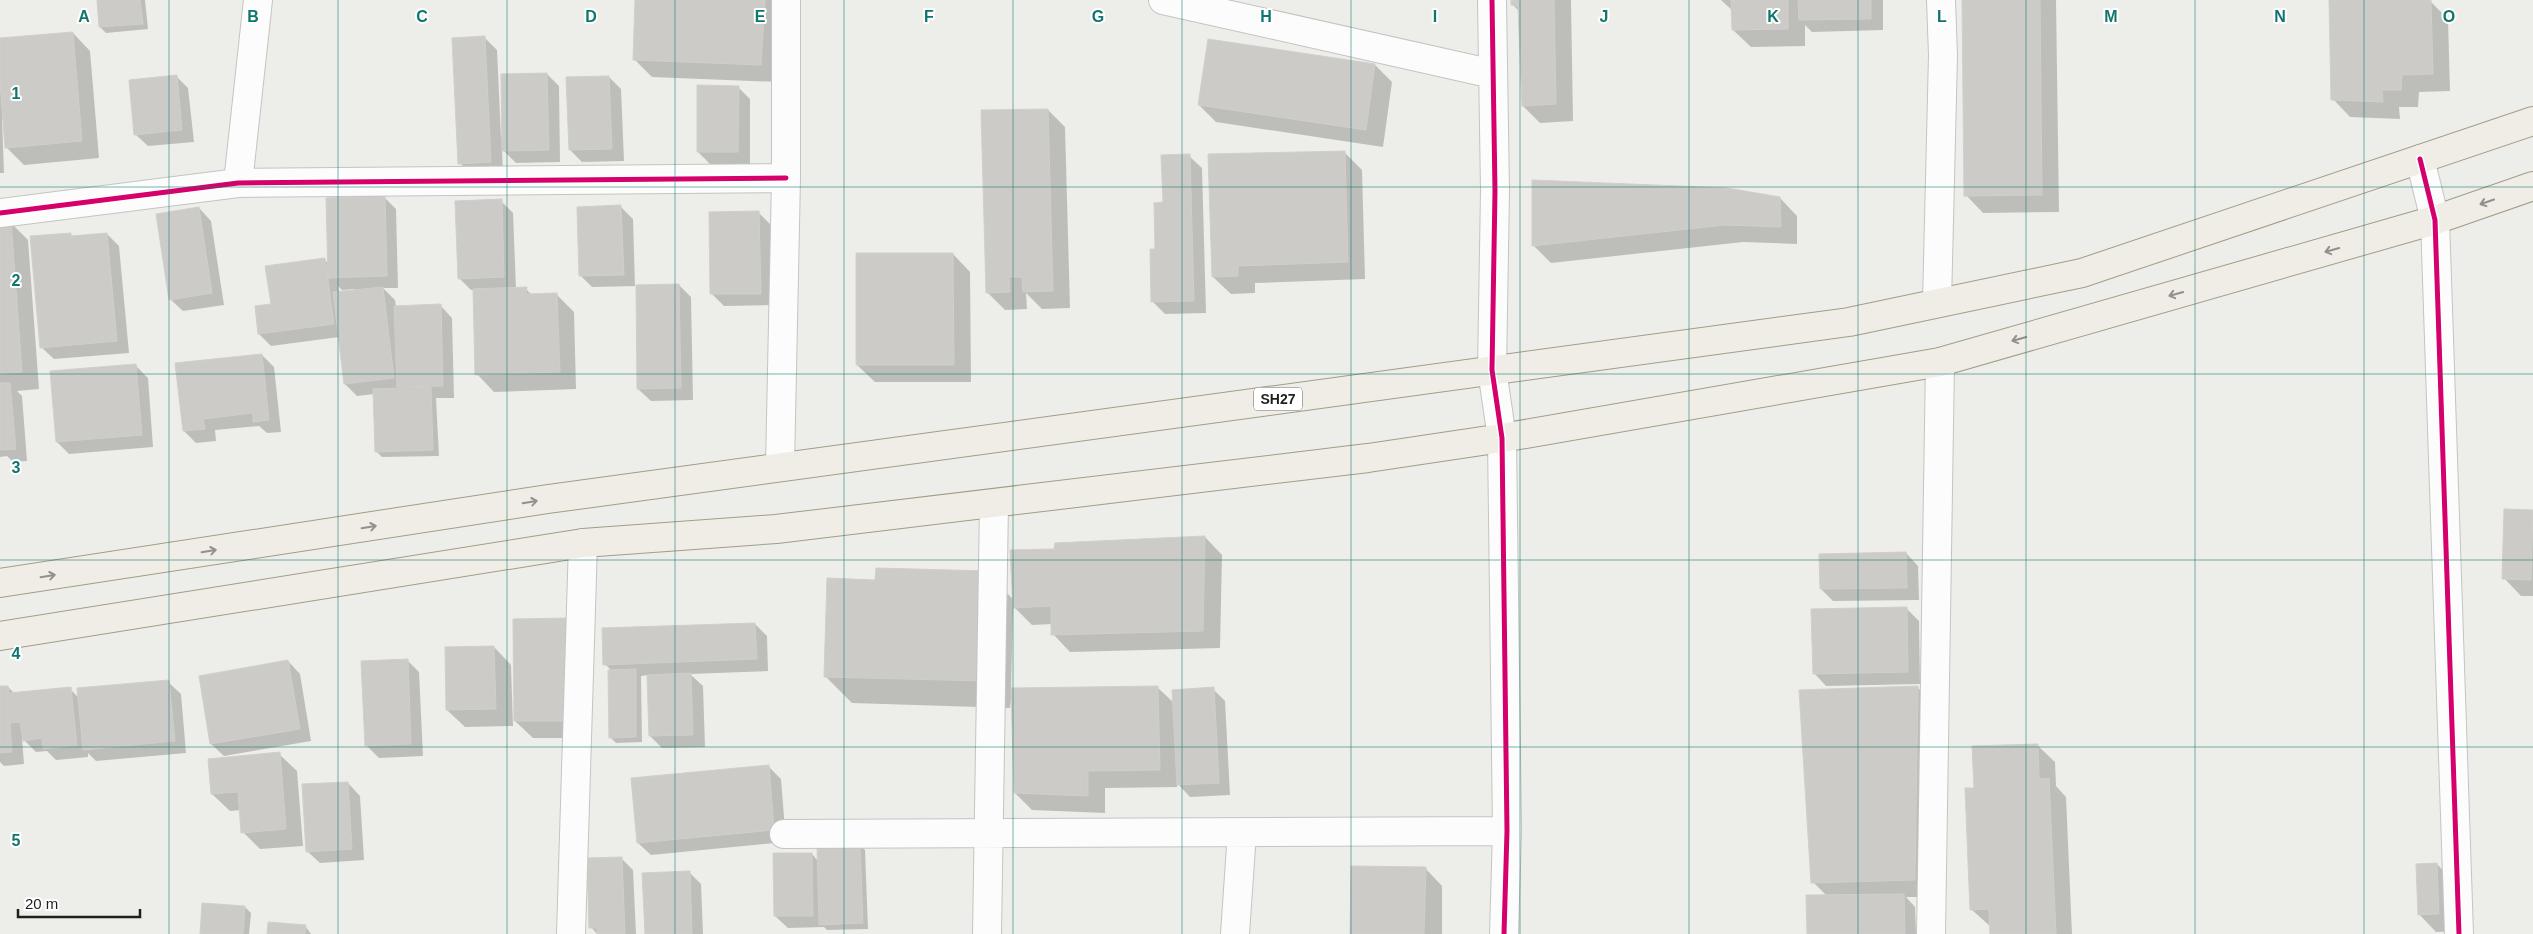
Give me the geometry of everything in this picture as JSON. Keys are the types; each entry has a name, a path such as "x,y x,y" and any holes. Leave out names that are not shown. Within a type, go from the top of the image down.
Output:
{"main road":[{"name":"SH27","path":"0,583 548,499 1849,322 2082,273 2533,121"},
{"path":"0,636 584,543 776,529 1368,458 1502,438 1940,362 2435,220 2533,186"}],"street":[{"path":"238,183 258,0"},
{"path":"780,467 786,178 786,0"},
{"path":"1163,0 1493,74"},
{"path":"1492,0 1495,191 1492,370 1502,438 1506,831 1504,934"},
{"path":"1937,303 1943,55 1941,0"},
{"path":"2420,159 2435,220 2459,934"},
{"path":"0,213 238,183 786,178"},
{"path":"1931,934 1940,362"},
{"path":"987,934 994,504"},
{"path":"571,934 584,543"},
{"path":"784,834 1506,831"},
{"path":"1235,934 1242,832"}],"building":[{"path":"97,0 140,0 143,24 99,27"},
{"path":"635,0 765,0 761,65 633,60"},
{"path":"1511,0 1554,0 1556,104 1522,106 1518,6 1511,5"},
{"path":"1731,0 1788,0 1788,29 1732,30"},
{"path":"1798,0 1871,0 1871,19 1799,20"},
{"path":"1962,0 2040,0 2042,195 1964,196"},
{"path":"2329,0 2431,0 2433,74 2402,75 2401,90 2382,90 2383,102 2331,100"},
{"path":"73,32 82,141 5,148 0,81 0,38"},
{"path":"485,36 491,162 458,164 452,38"},
{"path":"1208,39 1375,64 1366,130 1198,105"},
{"path":"547,73 549,150 502,151 501,74"},
{"path":"177,75 182,130 134,135 129,80"},
{"path":"609,76 612,149 569,150 566,77"},
{"path":"697,85 739,86 738,152 697,152"},
{"path":"1048,109 1053,291 1023,292 1022,277 1009,277 1010,292 986,293 981,110"},
{"path":"1345,151 1348,262 1238,266 1238,276 1212,277 1208,154"},
{"path":"1190,154 1194,301 1151,302 1150,249 1155,249 1154,203 1163,202 1161,155"},
{"path":"1532,180 1727,188 1780,197 1781,227 1725,225 1532,246"},
{"path":"385,196 387,276 328,278 326,198"},
{"path":"502,199 504,277 458,279 455,201"},
{"path":"621,205 624,275 579,276 577,207"},
{"path":"199,207 212,293 169,300 156,214"},
{"path":"759,211 761,294 710,294 709,212"},
{"path":"11,221 22,372 0,374 0,222"},
{"path":"71,233 71,236 107,233 117,341 40,348 30,236"},
{"path":"856,253 953,253 954,365 856,365"},
{"path":"325,258 334,324 258,334 255,306 271,304 265,266"},
{"path":"679,284 681,388 637,389 636,285"},
{"path":"383,287 394,378 344,384 333,292"},
{"path":"527,287 526,294 557,293 560,372 475,375 473,289"},
{"path":"441,304 443,386 397,387 394,306"},
{"path":"262,354 269,420 253,422 253,413 203,419 205,429 183,431 175,363"},
{"path":"136,364 142,435 56,442 50,371"},
{"path":"0,383 10,383 16,449 0,450"},
{"path":"431,387 433,450 375,452 373,389"},
{"path":"2504,509 2533,510 2531,580 2502,579"},
{"path":"1205,536 1203,631 1051,635 1051,606 1013,608 1010,550 1054,549 1055,543"},
{"path":"1906,552 1907,588 1820,589 1819,554"},
{"path":"876,568 987,571 984,681 824,677 827,578 875,580"},
{"path":"1907,607 1908,672 1813,674 1811,609"},
{"path":"570,618 572,721 514,721 513,619"},
{"path":"755,623 757,659 603,665 602,628"},
{"path":"494,646 496,709 446,710 445,647"},
{"path":"408,659 411,744 365,746 361,661"},
{"path":"288,660 300,729 210,744 199,676"},
{"path":"636,669 636,737 609,738 608,670"},
{"path":"691,673 693,735 649,736 647,675"},
{"path":"169,680 175,741 83,750 77,688"},
{"path":"0,686 8,686 9,693 71,687 77,745 43,749 42,738 23,741 20,722 10,723 12,752 0,753"},
{"path":"1158,686 1160,770 1088,771 1088,796 1014,793 1011,688"},
{"path":"1918,686 1915,880 1811,883 1799,690"},
{"path":"1214,687 1219,783 1177,785 1172,690"},
{"path":"2038,744 2039,779 2049,778 2056,934 1990,934 1989,909 1970,910 1965,788 1974,788 1972,746"},
{"path":"280,752 286,829 241,833 238,792 211,794 208,759"},
{"path":"769,765 774,830 637,843 631,778"},
{"path":"348,782 352,849 306,852 302,784"},
{"path":"860,843 863,923 819,925 817,845"},
{"path":"773,853 812,853 813,916 774,916"},
{"path":"622,857 625,934 597,934 597,928 589,928 587,858"},
{"path":"2437,863 2439,914 2418,915 2416,864"},
{"path":"1351,866 1426,867 1424,934 1350,934"},
{"path":"690,871 692,934 645,934 642,873"},
{"path":"1904,894 1905,934 1807,934 1806,895"},
{"path":"202,903 245,906 243,934 200,934"},
{"path":"268,922 306,925 305,934 267,934"}],"cycle path":[{"path":"1492,0 1495,191 1492,370 1502,438 1507,831 1504,934"},
{"path":"2420,159 2435,220 2459,934"},
{"path":"0,213 238,183 786,178"}]}
